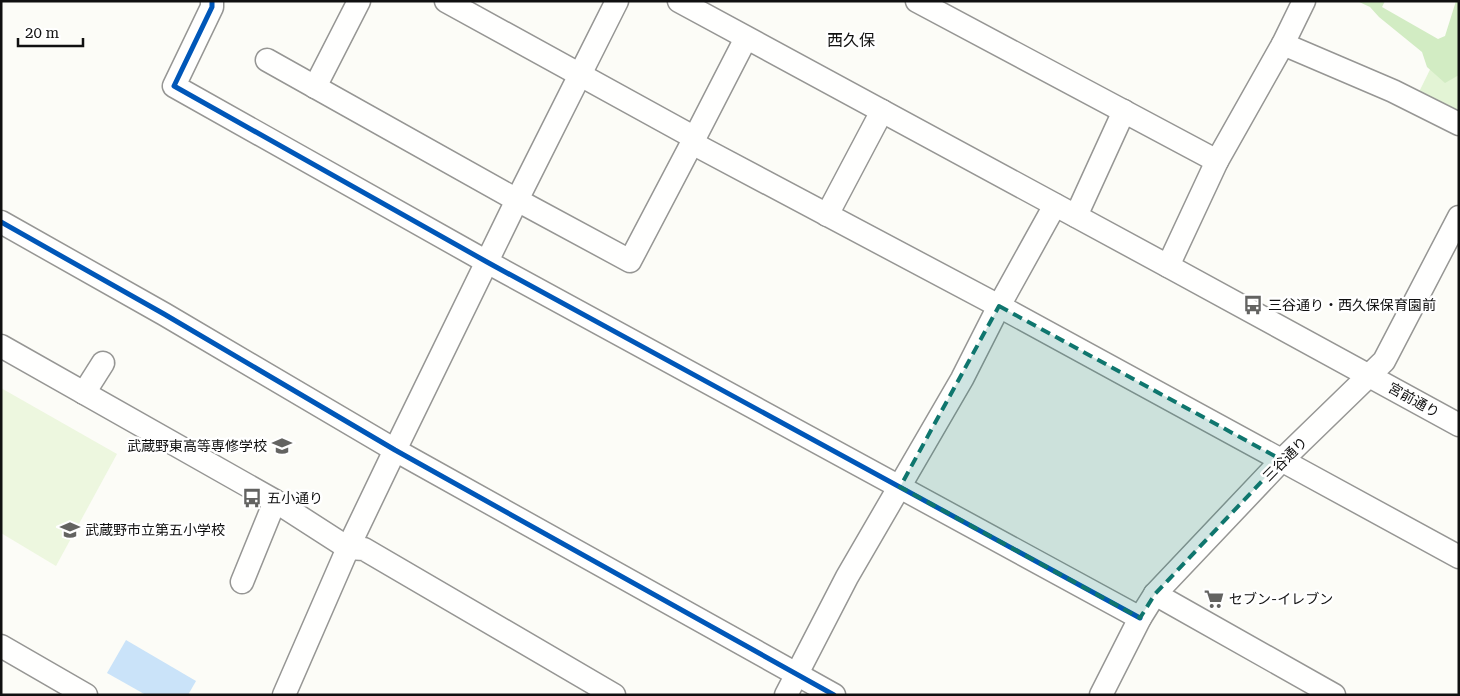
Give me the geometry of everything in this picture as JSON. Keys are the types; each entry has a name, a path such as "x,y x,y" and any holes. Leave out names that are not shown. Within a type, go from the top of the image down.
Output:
{"street":[{"path":"315,87 359,1"},
{"path":"446,1 827,215 999,306 1459,557"},
{"path":"284,695 348,548 517,200 618,1"},
{"name":"宮前通り","path":"679,1 1459,425"},
{"path":"917,1 1217,161"},
{"path":"1168,266 1217,161 1304,1"},
{"path":"213,3 174,86 487,262 1140,618"},
{"path":"267,60 630,262 746,38"},
{"path":"1282,44 1393,91 1459,124"},
{"path":"1076,216 1124,111"},
{"path":"827,215 882,112"},
{"path":"786,695 847,577 962,380 999,306 1055,205"},
{"name":"三谷通り","path":"1101,695 1140,618 1155,594 1282,460 1384,361 1459,217"},
{"path":"1,222 164,314 396,450 834,695"},
{"path":"1,346 275,501 348,548 364,549 614,695"},
{"path":"84,393 103,363"},
{"path":"242,582 275,501"},
{"path":"1155,594 1334,695"},
{"path":"1,646 86,695"}],"highlighted area":[{"path":"999,306 1282,460 1155,594 1140,618 900,487"}],"green space":[{"path":"1357,1 1385,1 1382,7 1438,39 1445,36 1456,1 1459,1 1459,75 1445,83 1427,67 1422,52 1379,17 1370,7"},
{"path":"1453,23 1459,26 1459,117 1417,96"},
{"path":"1,388 117,454 56,566 1,533"}],"water":[{"path":"126,640 196,681 188,695 146,695 107,673"}],"cycle path":[{"path":"212,1 212,7 174,86 487,262 1140,618"},
{"path":"1,222 164,314 395,450 834,695"}],"place":[{"name":"三谷通り・西久保保育園前","path":"1253,305"},
{"name":"武蔵野東高等専修学校","path":"282,446"},
{"name":"五小通り","path":"252,498"},
{"name":"武蔵野市立第五小学校","path":"70,530"},
{"name":"セブン-イレブン","path":"1214,599"}],"district":[{"name":"西久保","path":"851,40"}]}
